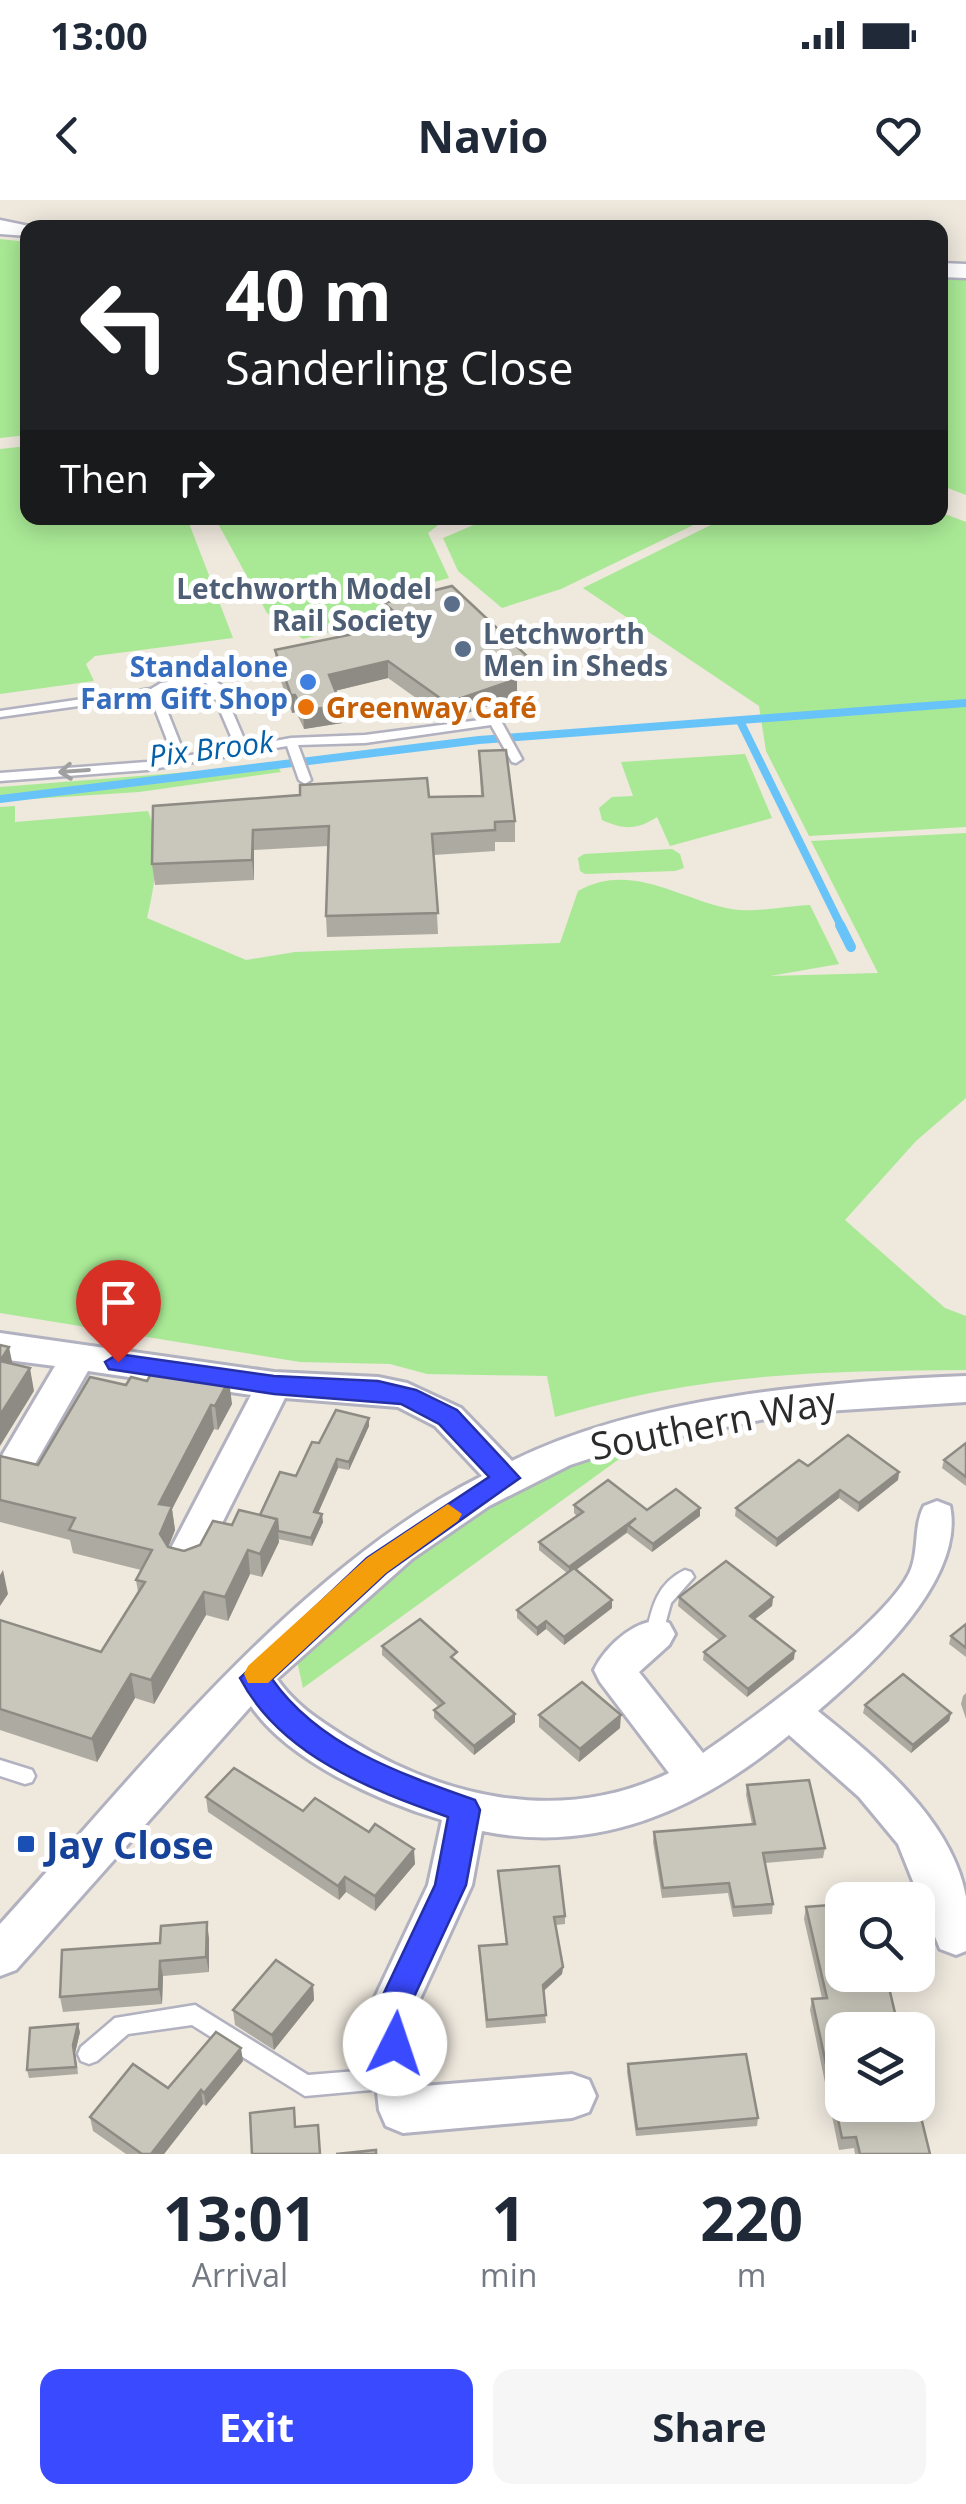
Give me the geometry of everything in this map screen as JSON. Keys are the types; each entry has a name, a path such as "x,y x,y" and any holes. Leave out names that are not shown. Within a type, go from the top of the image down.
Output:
{"street":[{"path":"0,1346 274,1385 378,1390 407,1396 448,1417 506,1478"},
{"path":"20,1459 79,1357"},
{"path":"186,1556 274,1385"},
{"name":"Southern Way","path":"6,1939 254,1678 376,1566 506,1478 617,1435 827,1395 966,1390"},
{"path":"254,1678 282,1716 344,1759 401,1788 465,1810 519,1819 598,1816 628,1810 697,1777 789,1711 894,1621 922,1592 938,1555 936,1516"},
{"path":"655,1634 614,1670 697,1777"},
{"path":"789,1711 875,1783 915,1828 941,1880 956,1935"},
{"path":"465,1810 450,1885 391,2012 401,2094 572,2096"}],"lane":[{"path":"0,714 154,692 161,686 208,679 215,684 243,750"},
{"path":"154,692 181,760"},
{"path":"0,777 147,766 292,742 365,739 495,721 516,759"},
{"path":"292,742 305,780"},
{"path":"655,1634 664,1600 685,1577"},
{"path":"0,1768 25,1776"},
{"path":"90,2054 123,2025 194,2015 304,2086 401,2094"}],"green space":[{"path":"0,239 20,241 20,436 0,438"},
{"path":"948,275 966,275 966,495 948,488"},
{"path":"20,447 20,525 190,525 233,638 95,656 86,664 94,681 0,694 0,449"},
{"path":"948,515 966,522 966,827 809,836 766,751 759,706 583,588 711,525 948,525"},
{"path":"219,525 438,525 428,533 449,578 385,595 395,604 374,621 303,639 267,613"},
{"path":"474,525 694,525 561,589 502,608 458,571 443,538"},
{"path":"745,754 772,818 670,846 657,817 630,827 602,820 599,808 612,797 633,796 621,762"},
{"path":"277,765 281,772 139,792 0,801 0,787"},
{"path":"15,806 15,822 148,811 156,850 147,918 246,960 295,952 560,943 578,891 617,880 654,885 731,909 810,905 839,964 770,976 878,973 811,841 966,833 966,1098 916,1141 845,1220 945,1308 966,1316 966,1370 759,1377 660,1391 555,1417 547,1376 427,1374 390,1364 300,1362 0,1313 0,807"},
{"path":"672,849 680,854 684,868 585,874 580,871 578,858 584,854"},
{"path":"620,1445 633,1449 303,1688 297,1661 352,1607 475,1504"}],"building":[{"path":"452,586 528,657 498,665 517,679 447,703 388,661 329,675 341,705 303,711 295,695 291,695 275,650 407,623 384,603"},
{"path":"506,750 515,821 495,822 495,830 432,834 438,913 326,916 329,826 253,830 252,860 152,864 153,806 300,795 300,785 427,778 429,797 483,796 479,751"},
{"path":"0,1345 9,1347 0,1361"},
{"path":"0,1361 30,1368 0,1415"},
{"path":"152,1372 196,1382 201,1374 229,1380 215,1406 211,1405 159,1504 172,1506 160,1534 168,1547 184,1551 200,1545 213,1521 232,1525 239,1510 277,1519 260,1554 248,1550 225,1597 204,1592 151,1680 131,1674 92,1739 0,1709 0,1620 101,1652 145,1582 136,1580 152,1550 69,1530 75,1518 0,1500 0,1456 38,1465 90,1377 126,1385 131,1377 147,1381"},
{"path":"336,1410 369,1418 349,1462 337,1459 314,1512 322,1514 311,1538 278,1531 277,1519 260,1515 280,1472 296,1476 312,1442 319,1443"},
{"path":"848,1435 899,1472 859,1503 840,1490 777,1539 736,1508 799,1460 808,1466"},
{"path":"966,1443 966,1477 944,1460"},
{"path":"608,1480 647,1510 676,1489 700,1508 653,1544 628,1525 636,1518 569,1567 539,1542 583,1512 574,1505"},
{"path":"726,1561 773,1597 750,1616 795,1651 748,1689 704,1652 725,1636 679,1597"},
{"path":"574,1568 612,1600 564,1637 546,1621 537,1628 517,1610"},
{"path":"420,1619 457,1652 451,1657 515,1714 474,1746 434,1710 444,1703 382,1646"},
{"path":"966,1624 966,1648 951,1636"},
{"path":"903,1674 951,1713 913,1745 865,1705"},
{"path":"582,1682 621,1715 580,1749 539,1715"},
{"path":"234,1768 303,1811 315,1798 369,1832 375,1824 414,1849 375,1896 345,1877 338,1886 206,1797"},
{"path":"809,1780 825,1848 763,1853 773,1904 734,1907 729,1883 663,1888 654,1832 755,1824 747,1785"},
{"path":"559,1866 565,1916 554,1917 563,1967 543,1985 546,2015 487,2020 479,1946 507,1944 498,1871"},
{"path":"825,1905 825,1989 806,1907"},
{"path":"207,1922 206,1957 160,1961 159,1989 60,1997 62,1950 160,1943 161,1926"},
{"path":"276,1960 313,1985 272,2035 233,2010"},
{"path":"826,1992 890,1992 895,2012 825,2012 825,2059 812,1999 827,1998"},
{"path":"78,2024 73,2045 76,2067 27,2070 30,2028"},
{"path":"216,2032 241,2048 204,2093 201,2090 151,2154 142,2154 90,2117 133,2064 168,2088"},
{"path":"746,2054 758,2118 637,2129 628,2064"},
{"path":"294,2108 295,2127 318,2125 320,2154 252,2154 250,2113"},
{"path":"839,2122 922,2122 930,2154 860,2154 856,2137 842,2138"},
{"path":"376,2150 376,2154 336,2154"}],"waterway":[{"name":"Pix Brook","path":"0,799 479,740 966,703"},
{"path":"740,721 842,928"},
{"path":"840,925 851,947"}],"slow traffic":[{"path":"258,1674 314,1618 376,1566 448,1514"}],"place":[{"name":"Letchworth Model Rail Society","path":"452,604"},
{"name":"Letchworth Men in Sheds","path":"463,649"},
{"name":"Standalone Farm Gift Shop","path":"308,682"},
{"name":"Greenway Café","path":"306,707"},
{"name":"Jay Close","path":"26,1844"}],"route":[{"path":"118,1362 274,1385 378,1390 407,1396 448,1417 506,1478 474,1496 376,1566 314,1618 254,1678 282,1716 344,1759 401,1788 465,1810 450,1885 391,2012 395,2044"}]}
